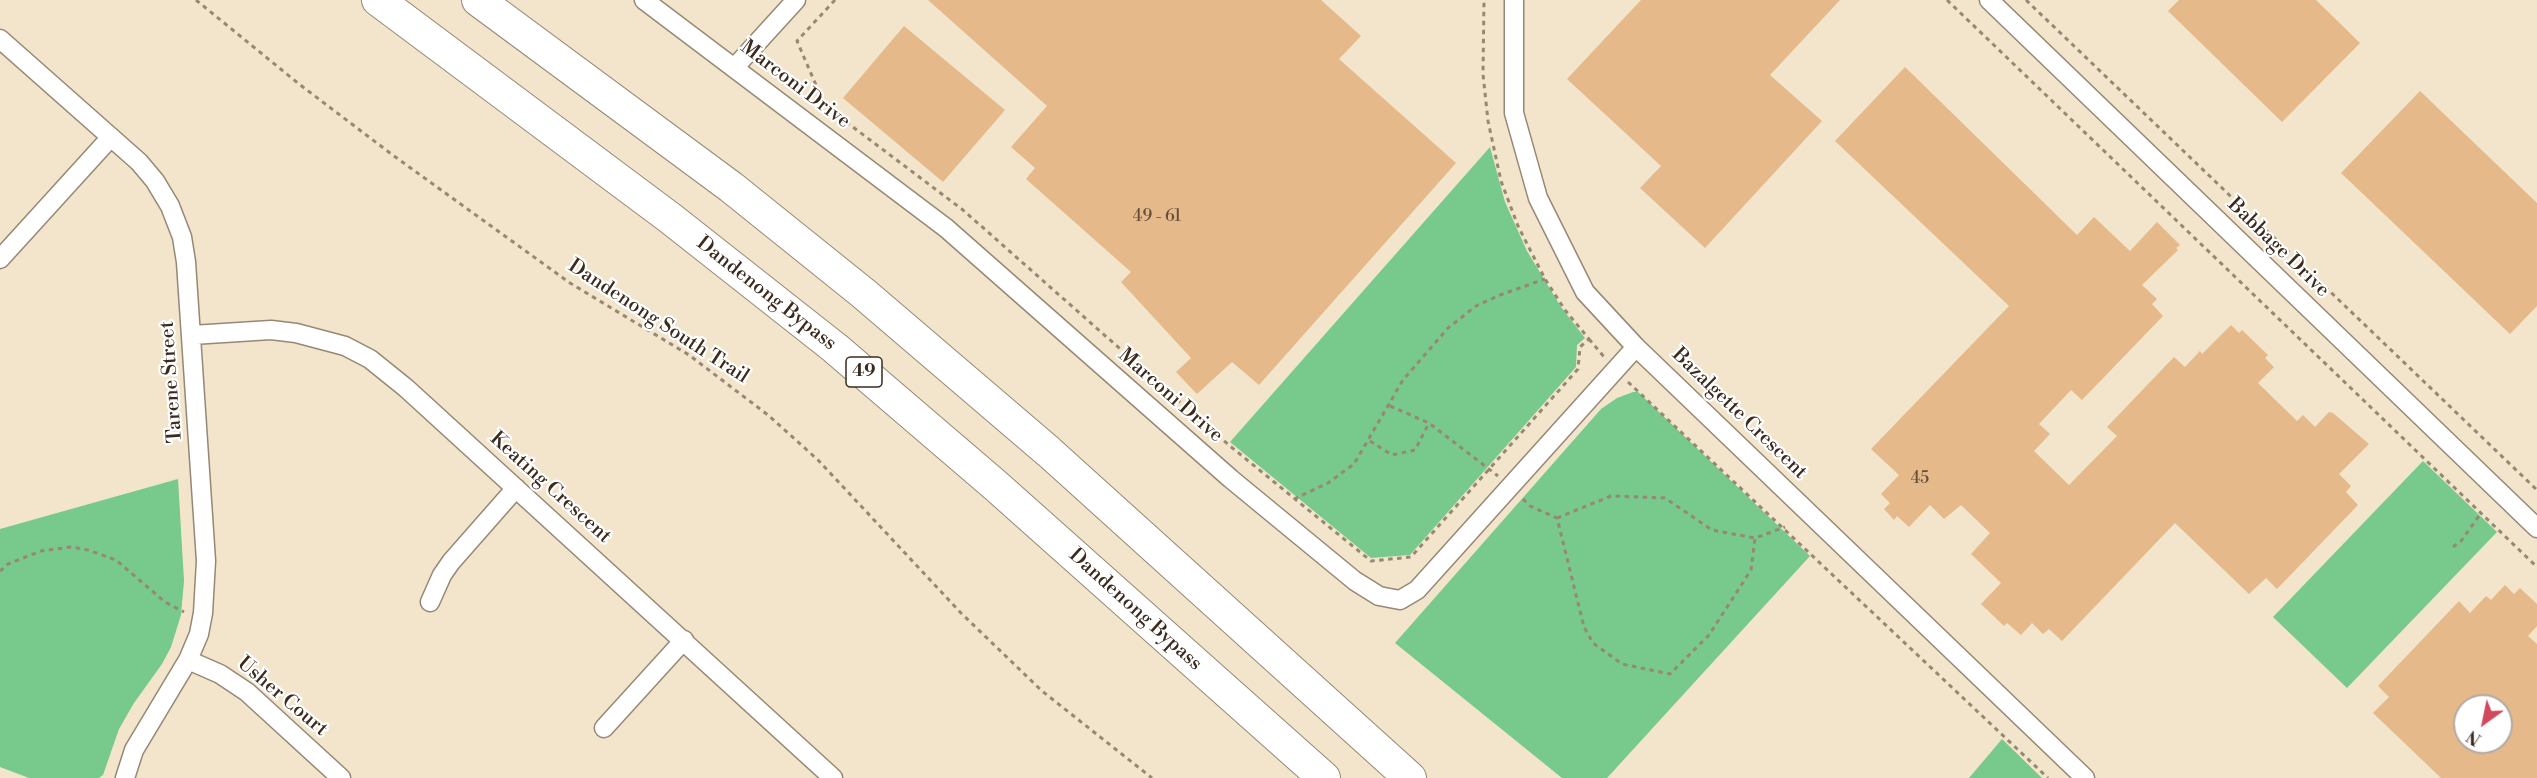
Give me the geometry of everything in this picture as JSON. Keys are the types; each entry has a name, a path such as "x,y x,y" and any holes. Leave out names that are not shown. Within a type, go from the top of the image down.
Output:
{"highway":[{"name":"Dandenong Bypass","path":"378,0 670,218 835,348 995,485 1324,778"},
{"path":"478,0 721,180 879,306 1049,453 1410,778"}],"street":[{"name":"Marconi Drive","path":"644,0 946,228 1231,479 1355,581 1379,596 1400,600 1417,590 1636,347"},
{"path":"735,67 796,0"},
{"name":"Bazalgette Crescent","path":"1514,0 1514,113 1538,198 1585,292 1636,347 2085,778"},
{"name":"Babbage Drive","path":"1989,0 2537,528"},
{"name":"Tarene Street","path":"0,39 139,162 155,181 170,206 182,237 192,336 206,585 199,634 188,660 134,750 125,778"},
{"path":"0,259 111,137"},
{"name":"Keating Crescent","path":"192,336 271,330 322,338 345,346 388,371 833,778"},
{"path":"430,602 442,575 451,562 516,488"},
{"path":"604,729 684,640"},
{"name":"Usher Court","path":"188,660 219,674 247,692 341,778"}],"path":[{"name":"Dandenong South Trail","path":"196,0 298,84 403,163 570,283 689,355 768,415 818,460 961,613 1034,683 1152,778"},
{"path":"835,0 797,41 825,106 963,210 1294,500 1371,561 1411,557 1578,369 1580,347 1589,339"},
{"path":"1484,0 1483,74 1492,145 1501,181 1518,226 1545,279 1565,310 1615,370 1785,527 2048,778"},
{"path":"1947,0 2537,567"},
{"path":"2026,0 2537,490"},
{"path":"1294,500 1328,483 1354,464 1370,441 1403,380 1448,328 1476,306 1545,279"},
{"path":"1390,405 1429,423 1511,487 1530,506 1557,518 1611,496 1665,498 1712,530 1755,538 1785,527"},
{"path":"1370,441 1392,455 1416,450 1429,423"},
{"path":"2452,547 2461,541 2481,513"},
{"path":"1557,518 1584,627 1593,644 1622,664 1670,674 1709,635 1751,570 1755,538"},
{"path":"0,571 8,564 41,551 71,548 88,550 116,560 165,602 184,612"}],"green space":[{"path":"1490,147 1505,202 1527,251 1561,307 1585,338 1577,345 1576,367 1410,555 1371,558 1230,442"},
{"path":"1638,392 1810,556 1607,778 1562,778 1395,643 1601,409 1617,398"},
{"path":"2423,461 2497,532 2347,688 2273,617"},
{"path":"178,479 184,581 181,615 171,647 162,664 134,703 119,729 103,775 99,778 29,778 0,767 0,529"},
{"path":"2002,739 2042,778 1969,778"}],"building":[{"path":"928,0 1321,0 1361,36 1339,59 1456,163 1259,385 1232,362 1197,394 1176,372 1191,358 1121,282 1131,272 1026,179 1035,168 1011,147 1047,106"},
{"path":"1641,0 1840,0 1770,75 1822,121 1705,248 1640,188 1661,166 1567,79"},
{"path":"2179,0 2316,0 2360,43 2282,122 2168,11"},
{"path":"904,26 1005,110 943,182 843,98"},
{"path":"1905,67 2077,235 2094,217 2130,251 2157,222 2180,245 2176,248 2178,250 2142,285 2157,299 2152,304 2163,316 2082,400 2071,390 2039,424 2050,434 2034,451 2069,485 2117,436 2107,427 2174,357 2185,367 2200,351 2202,354 2231,325 2239,333 2242,330 2268,355 2265,358 2274,367 2258,383 2297,421 2303,415 2315,427 2329,412 2333,413 2369,444 2339,474 2351,486 2346,492 2358,505 2277,589 2266,578 2249,594 2175,523 2062,641 2049,629 2043,634 2032,623 2021,635 2007,623 2004,626 1981,604 2001,583 1971,554 1990,533 1961,505 1944,519 1930,505 1909,527 1897,516 1894,520 1884,509 1890,503 1881,494 1899,475 1871,449 2009,306 1835,141"},
{"path":"2420,91 2537,203 2537,306 2510,334 2341,173"},
{"path":"2505,585 2514,594 2520,588 2537,604 2537,626 2528,636 2537,644 2537,778 2441,778 2373,713 2389,697 2378,686 2459,601 2470,613 2486,596 2491,600"}]}
